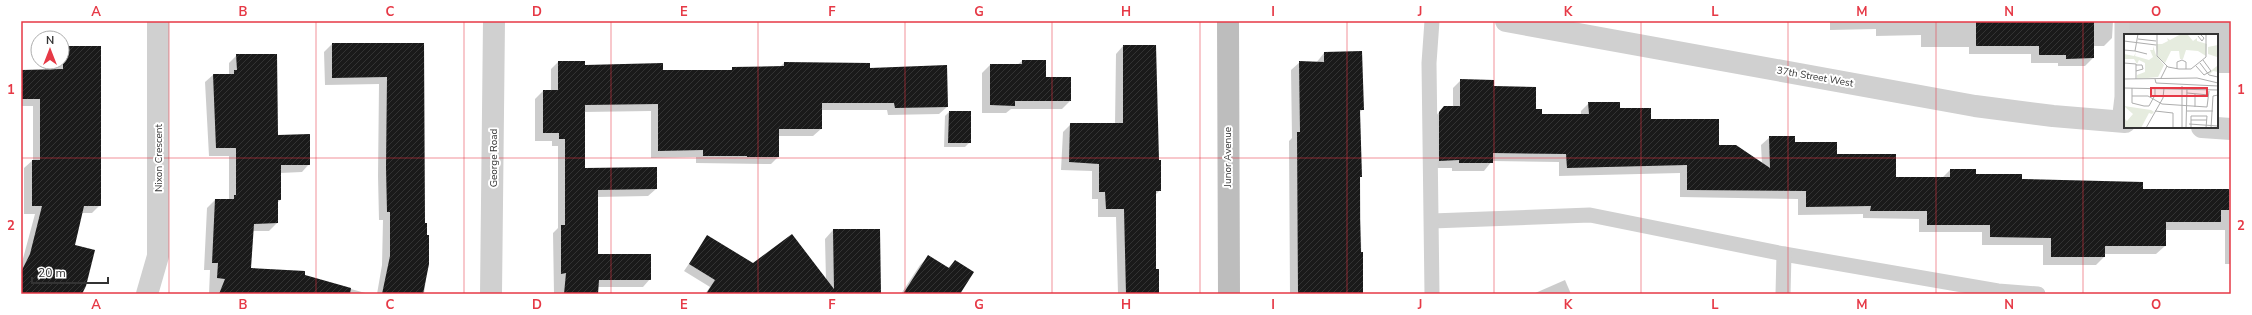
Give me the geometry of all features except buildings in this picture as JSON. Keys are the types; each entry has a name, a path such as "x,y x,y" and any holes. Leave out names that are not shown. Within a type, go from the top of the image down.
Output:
{"street":[{"name":"Nixon Crescent","path":"146,294 158,256 158,21"},
{"name":"George Road","path":"491,294 494,21"},
{"name":"Junor Avenue","path":"1228,21 1229,294"},
{"name":"37th Street West","path":"1506,21 1975,106 2122,122"},
{"path":"2216,128 2231,129"}],"lane":[{"path":"1432,21 1429,63 1432,294"},
{"path":"2122,21 2122,122"},
{"path":"1432,221 1590,215 1784,254 1998,290 2038,294"},
{"path":"1782,294 1784,254"}]}
